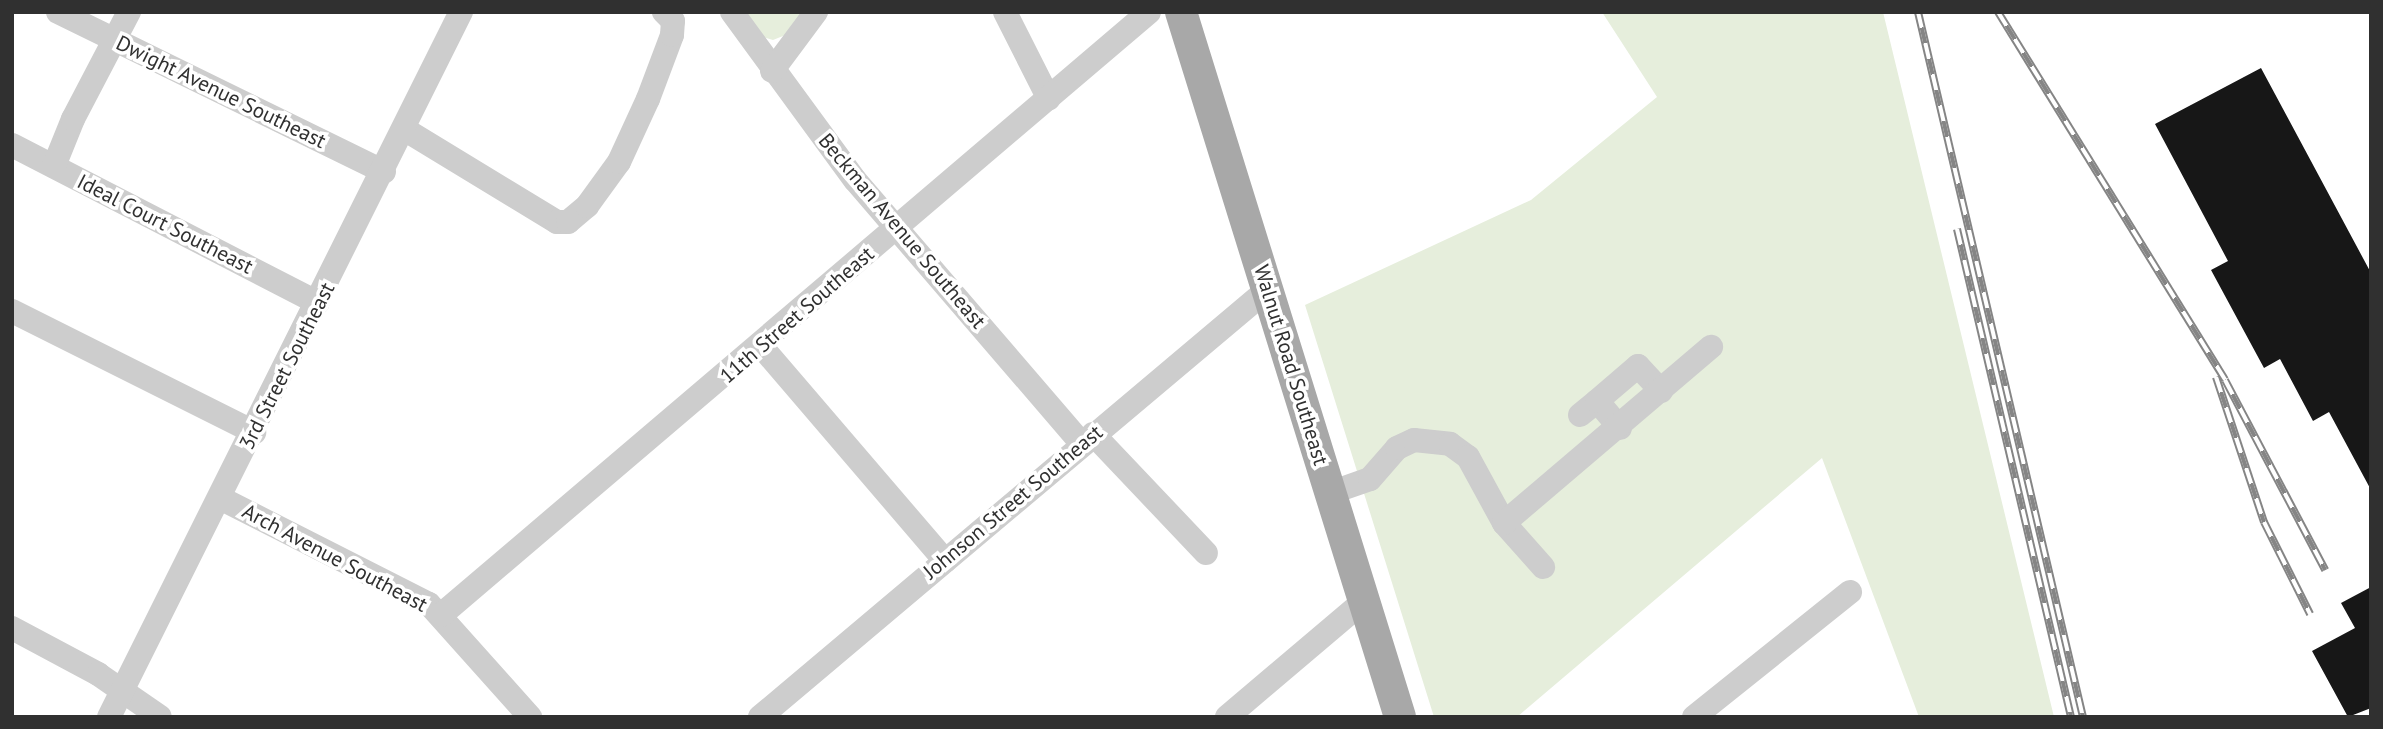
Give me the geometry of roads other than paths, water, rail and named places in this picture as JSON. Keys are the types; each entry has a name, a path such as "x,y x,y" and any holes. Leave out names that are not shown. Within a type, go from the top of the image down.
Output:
{"main road":[{"name":"Walnut Road Southeast","path":"1181,12 1401,717"}],"street":[{"name":"Dwight Avenue Southeast","path":"58,12 384,172"},
{"path":"54,166 73,119 129,12"},
{"name":"3rd Street Southeast","path":"109,717 384,172 461,12"},
{"path":"404,129 557,222 568,222 587,206 619,162 672,35 673,21 664,12"},
{"name":"Beckman Avenue Southeast","path":"732,12 772,71 897,229 1087,438 1206,553"},
{"path":"772,71 816,12"},
{"path":"1005,12 1049,99"},
{"name":"11th Street Southeast","path":"441,615 761,346 1149,12"},
{"name":"Ideal Court Southeast","path":"12,145 318,303"},
{"name":"Johnson Street Southeast","path":"760,717 1087,438 1268,289"},
{"path":"12,311 254,432"},
{"path":"761,346 945,561"},
{"path":"1504,523 1620,428 1711,347"},
{"path":"1620,428 1589,408 1638,366 1661,391"},
{"path":"1330,493 1370,479 1397,448 1414,440 1435,439 1468,457 1504,523 1543,567"},
{"name":"Arch Avenue Southeast","path":"220,498 429,604 530,717"},
{"path":"1694,717 1850,592"},
{"path":"1227,717 1364,601"},
{"path":"12,628 122,691 160,717"}],"railway":[{"path":"1918,12 2083,717"},
{"path":"1998,12 2225,380 2325,570"},
{"path":"1957,229 2071,717"},
{"path":"2216,377 2264,522 2310,614"}]}
